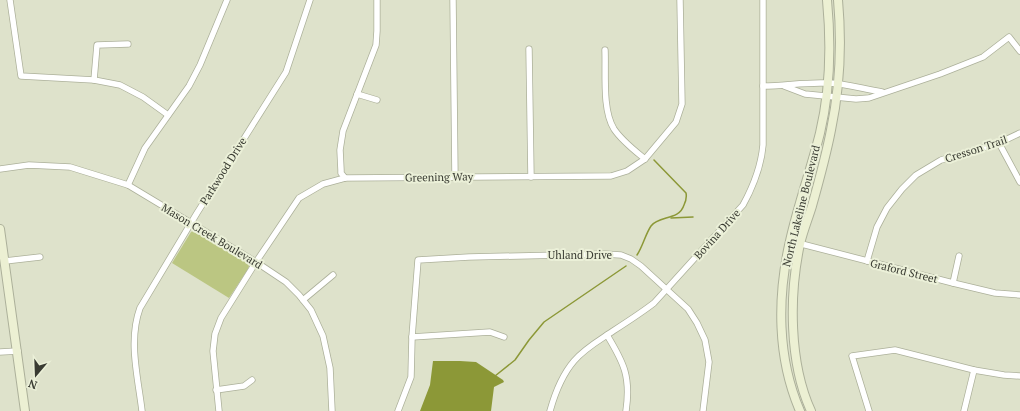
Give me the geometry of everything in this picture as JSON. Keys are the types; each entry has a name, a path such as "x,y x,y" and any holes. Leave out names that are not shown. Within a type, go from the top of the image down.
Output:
{"main road":[{"name":"North Lakeline Boulevard","path":"800,411 794,397 786,367 781,331 782,284 790,241 820,132 826,96 829,51 827,0"},
{"name":"North Lakeline Boulevard","path":"811,411 807,402 798,365 793,336 793,307 800,244 822,172 837,98 840,52 838,0"},
{"path":"0,229 18,351 25,411"}],"street":[{"path":"10,0 21,76 94,80 120,84 150,101 168,115"},
{"path":"128,185 145,148 189,86 200,66 227,0"},
{"name":"Parkwood Drive","path":"142,411 134,345 136,318 143,301 191,222 286,72 310,0"},
{"path":"345,178 341,173 341,141 343,131 376,45 377,0"},
{"path":"453,0 455,177"},
{"name":"Greening Way","path":"219,411 212,359 215,334 226,311 256,262 299,198 323,184 345,178 611,176 627,171 645,159 676,122 682,104 680,0"},
{"name":"Bovina Drive","path":"550,411 559,385 573,362 582,352 654,303 743,205 751,190 761,160 763,144 763,0"},
{"path":"784,86 804,94 837,98 869,98 882,92 940,74 983,57 1009,37 1020,51"},
{"path":"94,80 97,45 128,44"},
{"path":"529,49 531,177"},
{"path":"605,50 606,101 609,119 621,138 645,159"},
{"path":"763,86 784,86 796,83 827,83 882,92"},
{"path":"357,94 377,100"},
{"name":"Cresson Trail","path":"866,261 877,227 886,208 916,175 941,160 998,143 1020,133"},
{"path":"998,143 1020,182"},
{"name":"Mason Creek Boulevard","path":"0,169 29,165 70,168 128,185 191,222 286,282 303,300 316,318 323,336 332,380 332,411"},
{"name":"Graford Street","path":"790,241 995,293 1020,295"},
{"name":"Uhland Drive","path":"412,337 418,260 492,256 621,255 631,259 641,266 688,309 697,322 705,340 709,362 703,411"},
{"path":"953,283 960,256"},
{"path":"5,261 40,257"},
{"path":"303,300 333,275"},
{"path":"398,411 411,377 412,337 490,332 504,337"},
{"path":"607,335 625,370 628,384 626,411"},
{"path":"869,411 852,356 895,350 974,370 1020,376"},
{"path":"0,352 18,351"},
{"path":"964,411 974,370"},
{"path":"216,390 244,386 252,380"}],"shaded area":[{"path":"193,231 197,231 247,263 249,266 229,298 172,263"},
{"path":"433,361 476,362 503,380 504,382 494,387 491,411 420,411 430,385"}],"waterway":[{"path":"637,255 651,226 659,220 678,213 685,204 686,199 686,193 654,160"},
{"path":"671,218 693,217"},
{"path":"495,376 515,360 544,322 626,266"}]}
